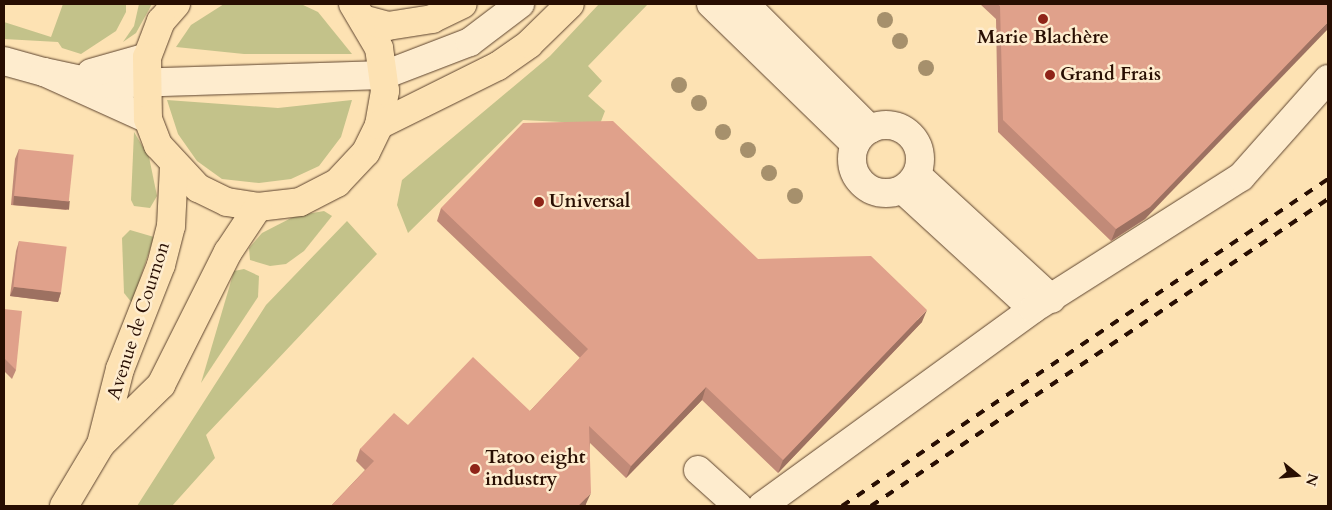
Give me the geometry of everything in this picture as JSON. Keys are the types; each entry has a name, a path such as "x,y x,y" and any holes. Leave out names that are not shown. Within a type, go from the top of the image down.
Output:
{"main road":[{"path":"359,12 388,26 432,19 463,4"},
{"path":"379,125 498,66 529,44 570,4"},
{"path":"166,9 145,70 148,119 174,167 198,188 227,202 258,208 300,202 337,183 366,152 379,125 384,75 379,48 359,12"},
{"name":"Avenue de Cournon","path":"101,444 120,369 161,265 170,226 174,167"},
{"name":"Avenue de Cournon","path":"64,506 101,444 161,385 228,252 258,208"}],"street":[{"path":"16,64 100,73 145,70 384,75 470,42 520,4"},
{"path":"711,4 862,136"},
{"path":"745,4 862,136"},
{"path":"16,64 148,119"},
{"path":"762,506 1042,304 1241,178 1328,79"},
{"path":"891,125 910,134 920,153 910,182 880,194 860,182 852,164 862,136 891,125"},
{"path":"910,182 1042,304"},
{"path":"698,470 738,506"}],"shaded area":[{"path":"63,4 126,4 126,12 116,31 81,54 62,48 58,42 4,39 4,22 51,37"},
{"path":"139,4 152,4 136,33 123,42 134,26"},
{"path":"224,4 301,4 318,12 352,54 244,54 176,47 191,25"},
{"path":"599,4 648,4 588,66 602,81 588,96 605,111 600,124 523,120 408,233 397,205 402,180 550,56"},
{"path":"167,100 278,108 352,100 341,137 319,166 291,179 259,183 222,179 197,161 178,134"},
{"path":"134,132 149,157 157,196 150,208 134,206 131,200"},
{"path":"324,211 332,216 304,251 286,264 270,266 250,260 249,248 262,233 295,216"},
{"path":"347,221 377,254 206,435 215,458 172,506 137,506 266,305"},
{"path":"130,230 154,237 132,303 124,293 122,238"},
{"path":"244,269 259,276 258,297 201,383 234,271"}],"building":[{"path":"997,4 1328,4 1328,22 1150,207 1116,229 1003,120 1000,6"},
{"path":"613,121 758,259 871,256 927,310 783,460 706,387 631,466 589,426 591,493 578,506 331,506 374,461 360,449 394,413 408,425 473,357 530,411 588,349 441,208 523,123"},
{"path":"19,149 74,155 69,201 14,196"},
{"path":"19,241 67,247 61,293 13,287"},
{"path":"4,309 22,311 16,370 4,358"}],"railway":[{"path":"842,506 1328,179"},
{"path":"871,506 1328,199"}],"place":[{"name":"Marie Blachère","path":"1043,19"},
{"name":"Grand Frais","path":"1050,75"},
{"name":"Universal","path":"539,202"},
{"name":"Tatoo eight industry","path":"475,469"}]}
